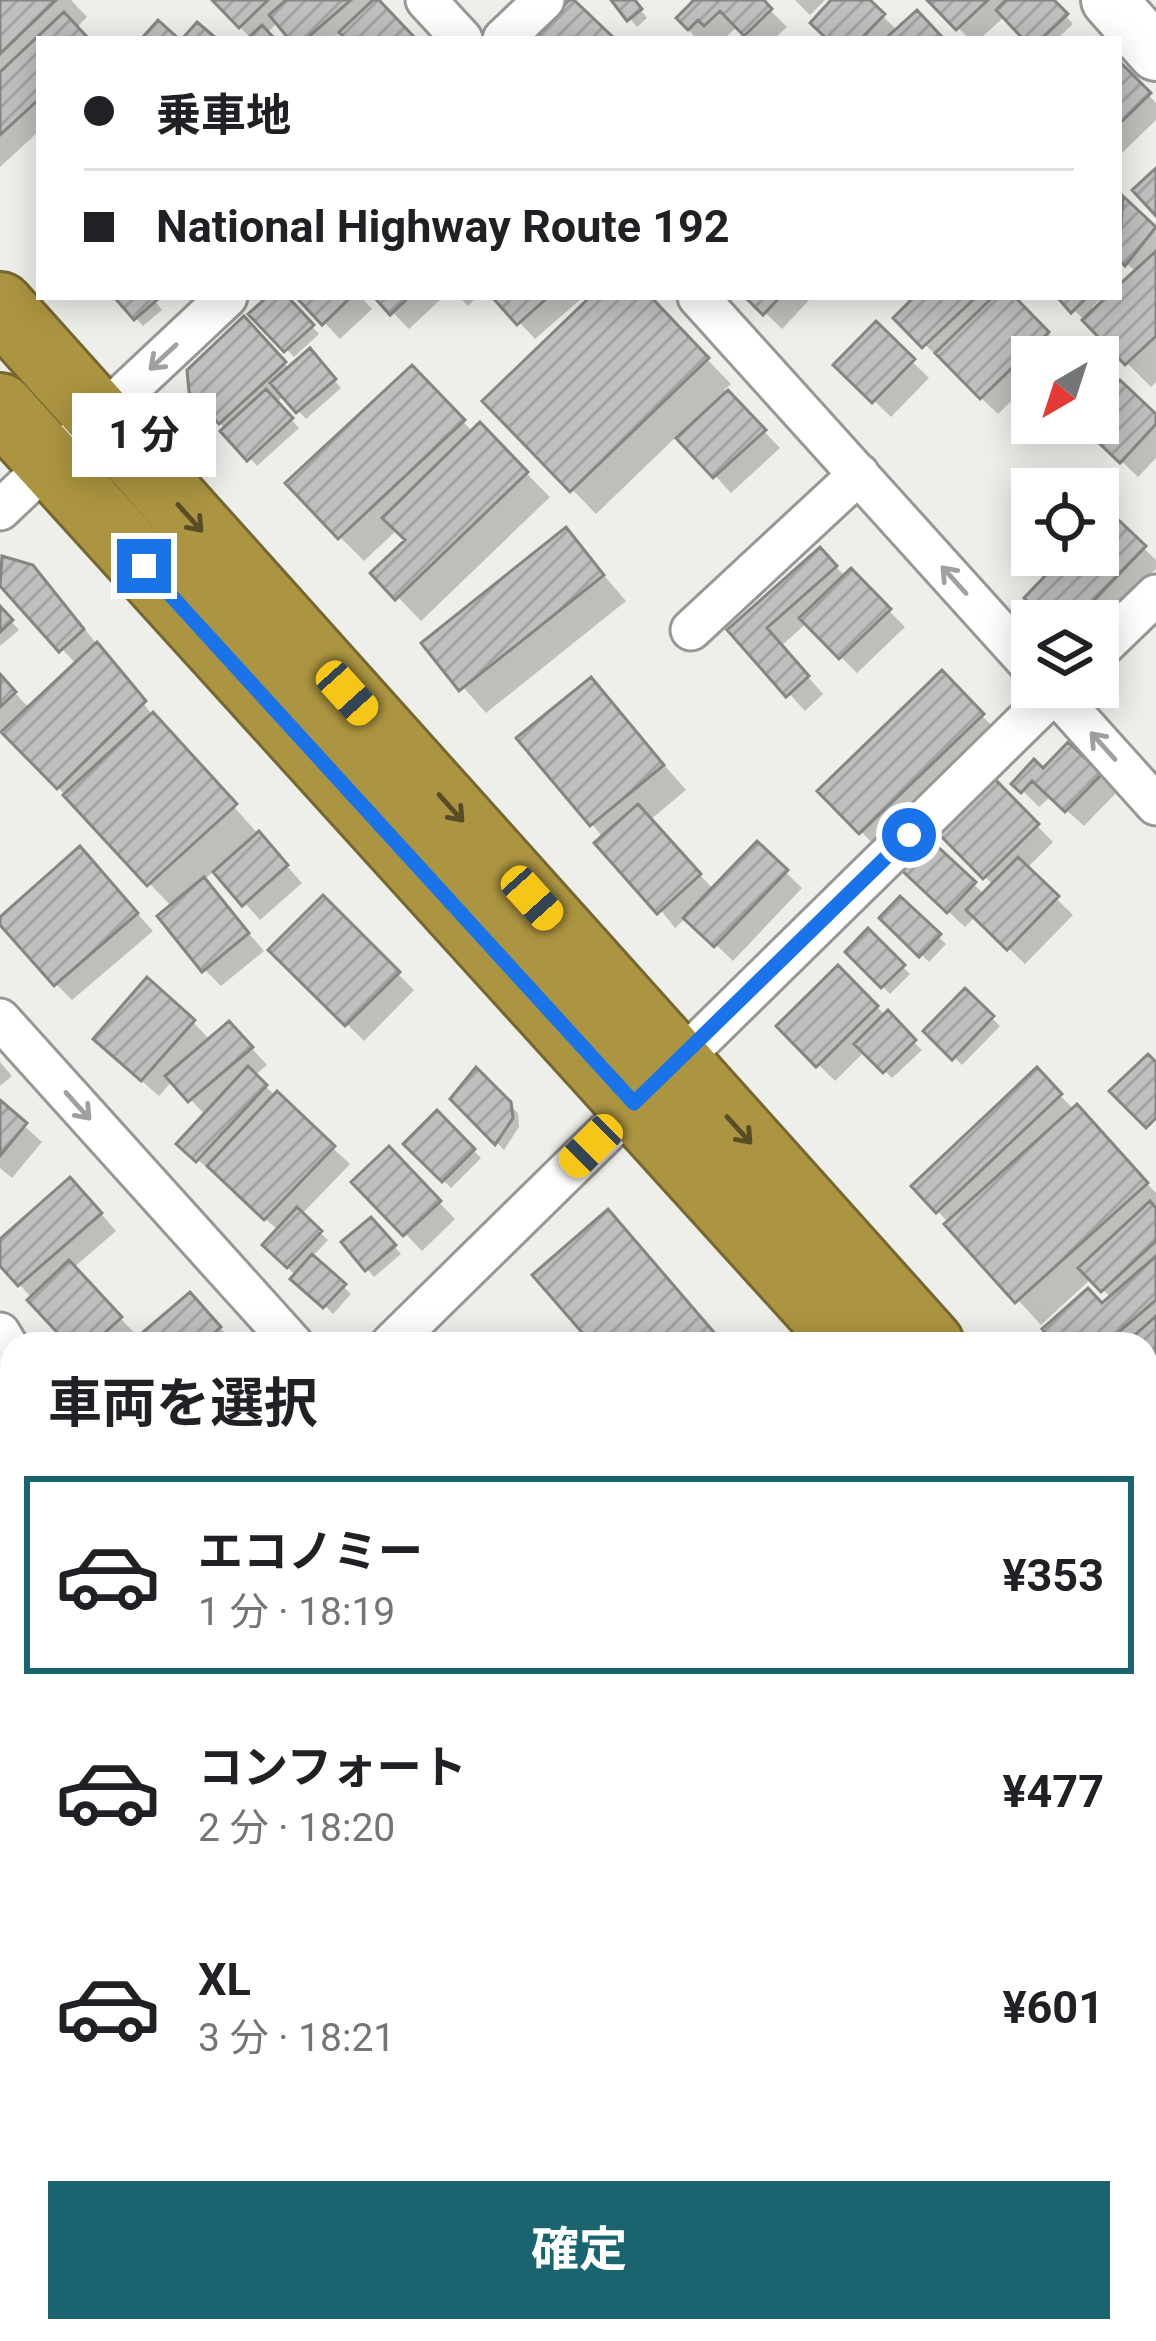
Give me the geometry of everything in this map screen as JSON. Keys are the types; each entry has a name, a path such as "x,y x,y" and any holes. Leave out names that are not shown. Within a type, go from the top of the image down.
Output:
{"highway":[{"path":"0,306 656,1083 841,1332"},
{"path":"0,407 656,1083 917,1332"}],"street":[{"path":"426,0 459,36"},
{"path":"506,36 544,0"},
{"path":"1109,0 1156,52"},
{"path":"0,510 224,300"},
{"path":"701,300 1011,641"},
{"path":"692,630 859,474"},
{"path":"1119,631 1156,595"},
{"path":"403,1332 1024,708"},
{"path":"1071,708 1156,805"},
{"path":"0,1019 282,1332"}],"building":[{"path":"0,0 56,0 0,54"},
{"path":"212,0 268,0 239,28"},
{"path":"286,0 351,0 309,36 286,36 269,15"},
{"path":"373,0 379,0 413,36 343,36 339,32"},
{"path":"574,0 612,36 534,36"},
{"path":"611,0 635,0 642,9 627,21"},
{"path":"694,0 764,0 772,9 744,36 720,11 704,26 698,20 688,30 676,18"},
{"path":"831,0 870,0 885,14 864,36 824,36 810,23"},
{"path":"927,0 988,0 956,30"},
{"path":"1006,0 1054,0 1068,14 1044,36 1020,36 996,10"},
{"path":"917,10 941,36 888,36"},
{"path":"64,12 86,36 38,36"},
{"path":"158,20 176,36 144,36"},
{"path":"197,22 213,36 185,36"},
{"path":"262,25 272,36 250,36"},
{"path":"36,38 36,102 0,135 0,72"},
{"path":"1122,64 1151,93 1122,121"},
{"path":"1156,168 1156,216 1132,190"},
{"path":"1123,196 1156,227 1125,266 1122,263"},
{"path":"1156,251 1156,336 1125,365 1119,359 1119,336 1097,336 1082,320 1103,300 1122,300 1122,282"},
{"path":"117,300 157,300 134,320"},
{"path":"264,300 291,300 314,325 284,352 248,314"},
{"path":"299,300 348,300 322,325"},
{"path":"377,300 406,300 390,315"},
{"path":"495,300 545,300 517,325"},
{"path":"587,300 654,300 709,358 570,492 482,401"},
{"path":"748,300 777,300 763,315"},
{"path":"911,300 973,300 922,348 893,318"},
{"path":"990,300 1018,300 1049,332 1011,336 1011,369 980,399 935,353"},
{"path":"1060,300 1084,300 1071,313"},
{"path":"244,316 286,362 219,424 189,392 187,370"},
{"path":"876,321 915,359 872,403 833,365"},
{"path":"310,348 336,379 296,413 270,383"},
{"path":"412,365 465,420 338,539 285,483"},
{"path":"1119,381 1156,414 1156,424 1120,463 1100,444 1119,444"},
{"path":"266,389 293,418 247,461 220,431"},
{"path":"728,390 766,430 713,478 676,438"},
{"path":"480,422 528,472 395,600 370,573 405,540 382,518"},
{"path":"1119,520 1146,546 1119,574"},
{"path":"566,527 604,575 459,691 421,643"},
{"path":"820,547 837,566 767,628 809,676 786,697 727,630"},
{"path":"2,556 33,565 84,629 59,652 0,586"},
{"path":"851,568 891,609 839,659 799,618"},
{"path":"1045,576 1117,576 1094,600 1024,598"},
{"path":"0,606 13,620 0,632"},
{"path":"97,642 146,701 57,789 1,732"},
{"path":"942,670 984,714 859,834 817,791"},
{"path":"0,674 16,692 0,707"},
{"path":"591,677 664,765 590,826 516,738"},
{"path":"153,712 237,804 147,886 63,795"},
{"path":"1068,742 1102,774 1065,812 1032,781 1021,793 1011,784 1034,759 1043,768"},
{"path":"988,772 1039,824 983,879 932,827"},
{"path":"638,804 701,874 657,914 594,843"},
{"path":"259,831 288,865 242,906 213,872"},
{"path":"923,833 976,882 947,913 895,864"},
{"path":"757,841 788,870 714,947 683,918"},
{"path":"80,846 138,913 54,986 0,925 0,917"},
{"path":"1018,857 1059,896 1007,950 966,910"},
{"path":"204,877 249,933 202,972 157,916"},
{"path":"323,895 400,972 345,1026 268,950"},
{"path":"900,896 941,934 919,957 879,918"},
{"path":"868,928 905,965 881,988 845,952"},
{"path":"838,965 878,1006 816,1067 776,1026"},
{"path":"147,977 195,1020 141,1081 93,1039"},
{"path":"965,988 994,1016 952,1060 923,1031"},
{"path":"888,1010 916,1040 883,1073 854,1044"},
{"path":"229,1021 253,1047 188,1102 165,1076"},
{"path":"1148,1054 1156,1062 1156,1118 1146,1128 1109,1091"},
{"path":"248,1066 267,1085 196,1162 176,1144"},
{"path":"476,1067 511,1102 513,1118 495,1145 450,1099"},
{"path":"1037,1067 1062,1094 936,1213 911,1186"},
{"path":"277,1091 335,1146 264,1220 207,1166"},
{"path":"0,1100 27,1123 0,1156"},
{"path":"1077,1104 1148,1183 1015,1303 944,1224"},
{"path":"437,1110 475,1149 442,1182 403,1144"},
{"path":"389,1146 441,1201 403,1236 351,1182"},
{"path":"70,1177 102,1213 18,1286 0,1266 0,1239"},
{"path":"1150,1201 1156,1208 1156,1241 1101,1292 1078,1268"},
{"path":"297,1207 322,1231 287,1268 262,1245"},
{"path":"608,1209 714,1332 582,1332 532,1275"},
{"path":"371,1217 396,1245 365,1271 341,1242"},
{"path":"312,1254 346,1284 323,1308 290,1279"},
{"path":"1156,1256 1156,1300 1119,1332 1042,1329 1088,1288 1102,1303"},
{"path":"69,1260 122,1317 105,1332 57,1332 27,1300"},
{"path":"190,1292 221,1327 215,1332 143,1332"},
{"path":"1156,1316 1156,1332 1138,1332"}],"route":[{"path":"144,566 634,1103 909,835"}]}
